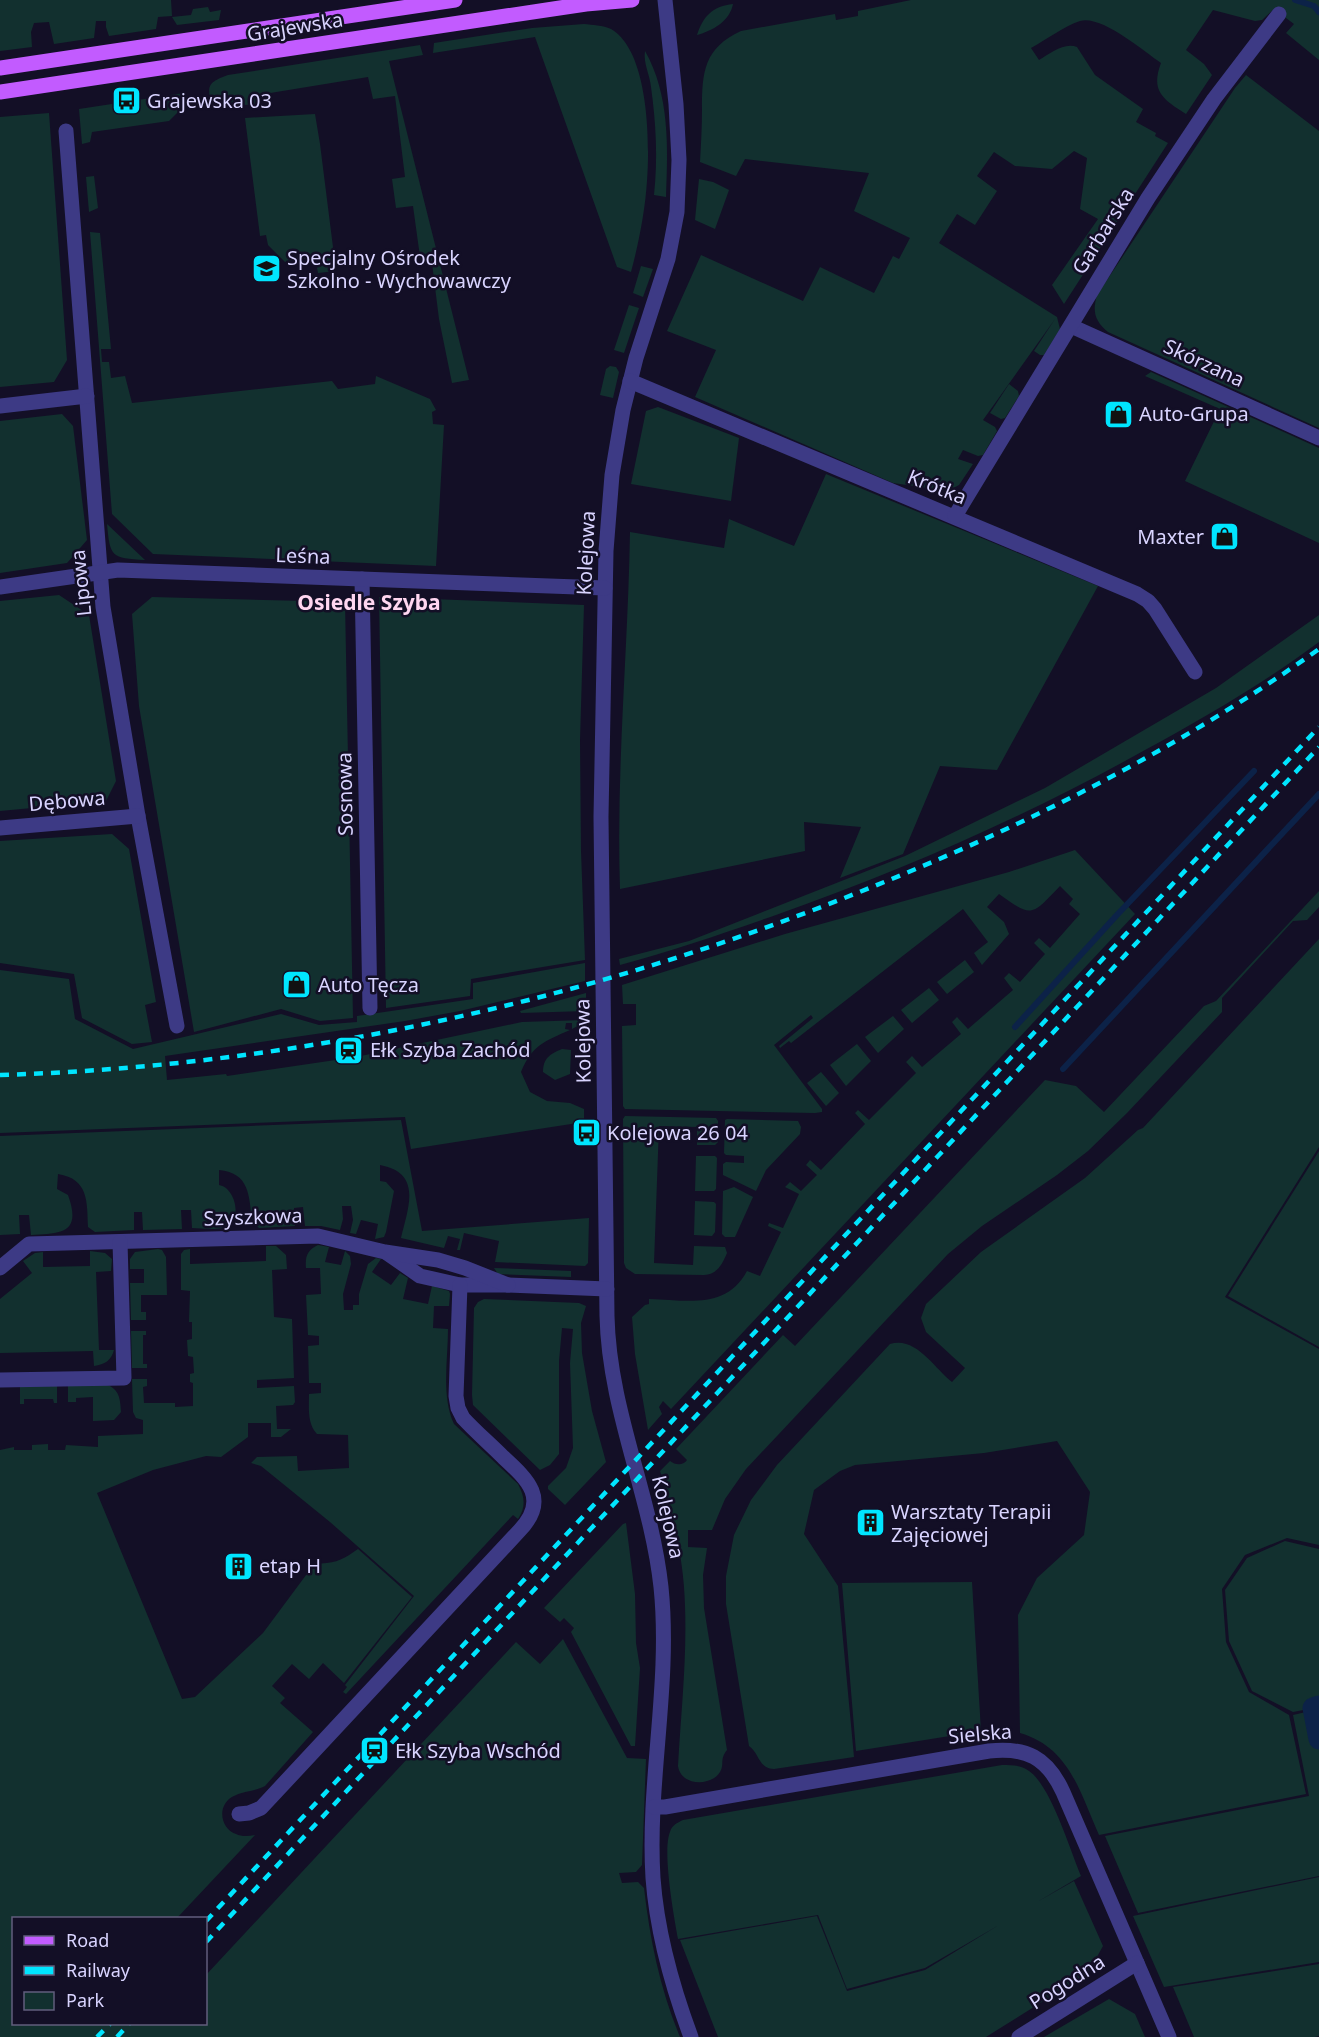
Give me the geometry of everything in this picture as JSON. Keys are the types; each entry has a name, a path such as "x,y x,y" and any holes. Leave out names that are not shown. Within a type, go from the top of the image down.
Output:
{"main road":[{"name":"Grajewska","path":"0,68 455,0"},
{"name":"Grajewska","path":"0,92 586,4 632,0"}],"street":[{"name":"Kolejowa","path":"665,0 677,115 679,159 677,212 668,259 630,381 612,475 608,509 601,817 607,1289 609,1345 615,1390 652,1529 661,1591 662,1658 654,1806 655,1903 664,1952 677,1999 691,2037"},
{"name":"Garbarska","path":"955,516 1148,198 1214,99 1279,14"},
{"name":"Lipowa","path":"66,131 103,607 138,816 177,1026"},
{"name":"Skórzana","path":"1071,326 1319,438"},
{"name":"Krótka","path":"630,381 1137,594 1148,601 1195,672"},
{"path":"0,406 87,396"},
{"name":"Leśna","path":"0,587 118,570 605,588"},
{"name":"Sosnowa","path":"362,579 370,1008"},
{"name":"Dębowa","path":"0,828 138,816"},
{"name":"Szyszkowa","path":"0,1268 29,1244 318,1236 385,1252 438,1260 508,1285"},
{"path":"0,1380 124,1378 120,1242"},
{"name":"Szyszkowa","path":"385,1252 420,1276 460,1285 607,1289"},
{"path":"239,1814 261,1808 525,1525 531,1515 534,1497 527,1480 463,1418 458,1408 456,1396 460,1285"},
{"name":"Sielska","path":"654,1806 665,1807 989,1751 1006,1749 1022,1751 1037,1757 1057,1779 1169,2037"},
{"name":"Pogodna","path":"1019,2037 1137,1963"}],"green space":[{"path":"0,0 171,0 172,16 158,17 156,29 109,36 106,21 96,21 94,38 54,44 49,22 34,23 31,32 32,47 0,51"},
{"path":"911,0 1319,0 1319,60 1286,33 1294,24 1274,9 1262,20 1255,21 1213,10 1186,50 1204,64 1212,75 1186,114 1171,104 1158,88 1157,81 1161,63 1111,28 1099,23 1080,21 1031,48 1039,60 1062,47 1077,47 1095,75 1143,109 1136,122 1168,143 1064,304 1052,285 1098,219 1080,209 1087,158 1074,151 1052,169 1015,166 994,152 977,176 997,191 975,225 957,214 939,243 1057,317 1060,329 1044,355 1034,351 1055,319 983,420 995,427 997,431 983,455 978,456 963,450 958,459 973,464 959,485 948,491 893,483 695,397 716,350 667,331 701,255 803,301 820,267 874,293 893,256 899,259 910,238 854,211 869,173 745,159 736,176 700,162 703,84 712,53 719,45 741,31 835,14 836,20 858,16 858,11"},
{"path":"733,4 728,15 720,24 697,35 702,22 710,13 720,7"},
{"path":"208,7 210,12 221,10 219,20 177,25 172,17 191,15 193,9"},
{"path":"584,24 611,29 624,40 640,76 647,122 647,181 645,204 631,272 617,267 535,37 433,53 434,43 532,28"},
{"path":"420,45 423,55 389,61 469,380 452,383 439,319 432,263 421,264 413,206 396,208 392,179 405,177 395,96 373,99 368,77 258,95 259,104 211,107 209,94 212,83 228,75"},
{"path":"645,51 659,85 666,122 666,197 654,195 655,128"},
{"path":"1246,75 1319,131 1319,428 1108,332 1096,316 1097,295 1235,88"},
{"path":"184,93 185,105 169,121 92,132 90,142 82,144 79,109"},
{"path":"49,113 67,360 54,382 0,387 0,117"},
{"path":"315,114 336,271 318,273 315,257 285,262 268,245 266,235 260,236 245,118"},
{"path":"94,176 98,208 89,212 86,177"},
{"path":"699,179 713,182 729,190 715,229 695,220"},
{"path":"90,232 100,233 111,349 101,349 102,362 109,362 111,378 125,376 132,403 332,381 338,389 375,384 376,376 430,399 436,410 432,412 433,424 444,425 436,566 153,554 112,514"},
{"path":"641,266 653,269 643,297 633,293"},
{"path":"629,305 639,308 624,353 614,350"},
{"path":"610,366 616,367 619,372 613,398 600,395 606,369"},
{"path":"1151,372 1319,448 1319,543 1185,481 1220,409 1145,376"},
{"path":"1009,384 1018,391 1019,396 1005,418 1001,419 990,413"},
{"path":"658,407 739,438 731,501 631,484 646,411"},
{"path":"62,414 73,426 87,540 67,563 0,573 0,421"},
{"path":"826,474 1098,586 997,770 940,766 903,854 840,878 861,827 804,822 805,851 620,889 621,755 630,532 724,548 729,519 794,546"},
{"path":"107,524 145,560 125,558 114,554 109,543"},
{"path":"59,595 89,615 116,781 106,801 0,811 0,601"},
{"path":"152,597 345,602 353,1018 320,1021 281,1009 194,1032 139,706 132,614"},
{"path":"379,597 584,605 580,740 585,960 471,979 470,996 386,1008"},
{"path":"1319,615 1319,642 1298,657 1190,725 1056,797 871,880 678,948 620,965 619,959 689,941 905,856 1045,788 1216,688"},
{"path":"112,834 129,849 156,1002 145,1005 152,1042 132,1044 82,1018 74,974 0,963 0,841"},
{"path":"1075,850 1135,914 671,1409 663,1401 659,1407 662,1414 648,1430 635,1354 632,1317 649,1304 649,1299 704,1300 728,1292 747,1271 760,1276 781,1232 768,1226 769,1223 783,1228 799,1194 785,1187 790,1182 801,1191 817,1175 806,1165 810,1160 821,1170 865,1124 855,1113 858,1110 869,1120 916,1073 906,1062 912,1056 922,1067 961,1034 952,1022 957,1017 968,1029 1013,990 1004,978 1009,973 1020,982 1045,954 1034,943 1039,938 1050,948 1080,914 1069,904 1073,899 1060,886 1043,903 1032,910 1019,907 999,894 987,907 1004,922 1009,934 982,965 974,953 988,942 963,909 791,1043 789,1041 780,1048 779,1046 813,1018 811,1015 774,1045 822,1112 625,1109 623,1106 622,1026 636,1025 636,1004 623,1004 622,985 785,934 1009,872"},
{"path":"1319,891 1319,907 1307,920 1293,921 1222,998 1222,1012 1127,1113 1088,1151 982,1226 948,1254 746,1469 725,1499 712,1530 688,1530 688,1547 707,1548 703,1575 704,1608 727,1750 720,1772 716,1777 704,1782 690,1781 685,1778 678,1766 685,1646 684,1589 677,1538 660,1471 670,1461 679,1464 687,1460 676,1449 783,1335 795,1346 1045,1080 1076,1086 1104,1112 1204,1006 1216,1001"},
{"path":"1319,939 1319,1147 1225,1297 1319,1349 1319,1545 1287,1538 1245,1555 1222,1589 1226,1642 1249,1692 1289,1715 1306,1794 1099,1835 1079,1788 1062,1760 1037,1740 1020,1733 1018,1615 1037,1578 1084,1535 1090,1492 1057,1441 984,1453 855,1465 840,1471 814,1490 804,1534 838,1586 854,1757 774,1769 765,1766 749,1746 726,1604 726,1576 734,1535 751,1500 777,1465 890,1344 899,1343 916,1349 952,1382 965,1368 926,1332 921,1318 926,1304 981,1252 1085,1178 1143,1128"},
{"path":"965,960 974,972 947,994 937,982"},
{"path":"585,963 585,981 460,1011 165,1056 167,1080 226,1074 227,1076 356,1057 522,1022 585,1020 572,1029 572,1023 566,1023 565,1029 570,1030 540,1045 525,1063 521,1072 530,1092 547,1101 570,1103 584,1109 584,1122 411,1149 405,1117 0,1133 0,970 69,979 75,1019 133,1049 281,1014 319,1025 357,1022 357,1016 473,999 473,983"},
{"path":"929,988 939,1000 912,1023 901,1010"},
{"path":"586,993 586,1011 521,1013 520,1011"},
{"path":"893,1016 904,1029 878,1053 865,1037"},
{"path":"857,1044 871,1061 846,1086 830,1065"},
{"path":"562,1049 571,1050 570,1074 555,1080 543,1072 543,1067 548,1057"},
{"path":"821,1072 839,1093 826,1106 807,1083"},
{"path":"625,1116 716,1118 718,1121 718,1142 715,1145 697,1145 697,1127 659,1126 654,1263 693,1265 694,1246 725,1247 727,1253 719,1268 713,1273 704,1275 635,1274 626,1268 624,1263 623,1119"},
{"path":"401,1120 422,1231 589,1218 588,1263 585,1266 495,1262 499,1241 464,1233 460,1250 457,1250 460,1239 448,1236 444,1248 401,1238 409,1204 407,1184 394,1169 380,1165 380,1181 386,1182 394,1191 386,1232 384,1237 375,1239 378,1224 361,1220 356,1234 350,1233 353,1220 351,1206 342,1206 343,1219 340,1230 321,1226 305,1226 303,1207 294,1208 295,1226 259,1228 252,1221 246,1187 242,1181 229,1172 219,1170 219,1185 232,1195 235,1207 234,1219 222,1228 192,1228 191,1210 181,1210 182,1229 143,1230 142,1212 134,1212 134,1230 95,1232 88,1227 86,1201 81,1186 76,1181 58,1174 57,1189 68,1195 72,1208 70,1224 66,1229 60,1232 31,1235 29,1215 19,1215 20,1234 0,1235 0,1136"},
{"path":"725,1120 798,1121 801,1127 800,1134 766,1170 756,1191 723,1175 723,1164 726,1162 744,1163 744,1156 724,1153"},
{"path":"1319,1151 1319,1347 1228,1296"},
{"path":"696,1156 715,1156 717,1158 716,1189 714,1191 695,1191"},
{"path":"734,1187 753,1197 735,1237 725,1237 722,1234 723,1191"},
{"path":"695,1201 716,1204 715,1232 712,1236 694,1235"},
{"path":"318,1245 329,1247 325,1262 341,1265 345,1251 350,1256 351,1264 343,1294 344,1310 353,1310 353,1305 359,1305 359,1294 368,1264 376,1258 381,1259 372,1272 391,1285 400,1273 408,1278 403,1299 428,1304 432,1286 449,1291 449,1306 434,1306 433,1328 448,1329 446,1390 450,1413 454,1424 518,1484 524,1502 518,1519 513,1515 346,1694 343,1692 347,1687 345,1685 414,1596 330,1522 261,1466 251,1463 257,1457 297,1456 298,1471 349,1468 348,1435 317,1434 309,1415 309,1394 321,1393 321,1383 309,1383 308,1346 319,1345 319,1336 308,1335 306,1295 321,1294 320,1268 306,1268 306,1260 309,1252"},
{"path":"266,1246 276,1246 286,1255 287,1269 272,1270 274,1317 292,1319 294,1378 257,1380 257,1388 294,1386 295,1402 293,1405 276,1406 277,1429 291,1429 281,1437 271,1437 271,1423 248,1423 248,1437 221,1457 206,1456 153,1470 97,1493 182,1699 195,1697 263,1633 315,1563 338,1560 358,1549 412,1597 344,1683 323,1663 309,1679 292,1664 272,1686 285,1698 280,1703 313,1732 265,1786 237,1794 225,1803 222,1814 227,1828 241,1836 255,1835 178,1917 12,1917 12,2025 207,2025 207,1974 516,1642 540,1664 563,1639 627,1758 646,1759 642,1865 636,1872 619,1873 622,1883 638,1882 644,1888 657,1964 680,2037 0,2037 0,1450 14,1447 14,1450 32,1450 32,1445 48,1444 48,1450 65,1450 66,1445 98,1447 98,1436 143,1434 143,1420 136,1418 133,1412 132,1379 147,1379 147,1386 143,1387 144,1403 175,1403 175,1407 193,1406 193,1383 190,1382 190,1374 194,1373 193,1357 188,1356 187,1340 192,1339 192,1322 189,1322 190,1291 181,1290 181,1254 184,1250 190,1249 190,1264 266,1261"},
{"path":"162,1250 166,1257 167,1295 141,1295 141,1312 146,1312 146,1320 131,1320 130,1283 144,1283 144,1269 130,1269 130,1259 135,1252"},
{"path":"90,1251 105,1253 112,1259 111,1271 96,1272 99,1350 114,1350 109,1359 94,1366 93,1351 0,1353 0,1299 32,1273 23,1261 35,1253 43,1252 43,1267 90,1266"},
{"path":"494,1268 571,1271 571,1277 498,1274"},
{"path":"484,1299 579,1303 586,1306 581,1323 582,1353 592,1411 606,1462 565,1505 548,1489 548,1486 566,1468 573,1448 570,1363 573,1329 562,1328 559,1361 559,1454 550,1465 540,1470 473,1405 474,1308"},
{"path":"131,1331 146,1331 146,1335 143,1335 143,1364 147,1364 147,1368 132,1368"},
{"path":"105,1384 114,1389 119,1399 121,1412 114,1420 93,1421 93,1397 76,1398 76,1402 68,1402 68,1385"},
{"path":"57,1385 57,1403 54,1403 53,1399 24,1399 24,1404 20,1404 20,1386"},
{"path":"626,1523 635,1594 636,1643 640,1668 635,1746 631,1746 571,1632 574,1628 564,1618 560,1622 544,1608"},
{"path":"1285,1541 1319,1549 1319,1707 1293,1712 1252,1691 1229,1641 1225,1590 1247,1558"},
{"path":"972,1582 981,1731 856,1751 842,1583"},
{"path":"1319,1709 1319,1876 1138,1913 1105,1836 1309,1796 1293,1715"},
{"path":"1002,1765 1020,1766 1029,1771 1045,1790 1059,1819 1081,1876 1037,1902 1074,1881 1103,1946 1088,1973 986,2037 718,2037 680,1940 817,1916 847,1991 925,1970 999,1925 925,1968 847,1989 818,1915 678,1939 667,1854 673,1826 683,1820"},
{"path":"1319,1877 1319,1962 1164,1987 1133,1916"},
{"path":"1319,1964 1319,2036 1315,2037 1194,2037 1173,1987"},
{"path":"1109,1999 1135,2014 1145,2037 1044,2037"}],"waterway":[{"path":"1295,0 1314,6 1319,12"},
{"path":"1015,1027 1116,916 1254,771"},
{"path":"1063,1069 1319,794"},
{"path":"1319,1706 1313,1708 1319,1739"}],"railway":[{"path":"0,1075 112,1069 224,1058 334,1041 444,1020 553,994 660,963 767,927 872,887 931,863 1046,810 1102,782 1213,719 1319,649"},
{"path":"207,1920 1319,727"},
{"path":"207,1941 1319,747"},
{"path":"97,2037 109,2025"},
{"path":"117,2037 128,2025"}],"place":[{"name":"Grajewska 03","path":"126,101"},
{"name":"Specjalny Ośrodek Szkolno - Wychowawczy","path":"266,269"},
{"name":"Auto-Grupa","path":"1118,414"},
{"name":"Maxter","path":"1225,537"},
{"name":"Auto Tęcza","path":"297,985"},
{"name":"Ełk Szyba Zachód","path":"349,1050"},
{"name":"Kolejowa 26 04","path":"586,1133"},
{"name":"Warsztaty Terapii Zajęciowej","path":"870,1523"},
{"name":"etap H","path":"238,1566"},
{"name":"Ełk Szyba Wschód","path":"374,1751"}],"district":[{"name":"Osiedle Szyba","path":"369,603"}]}
